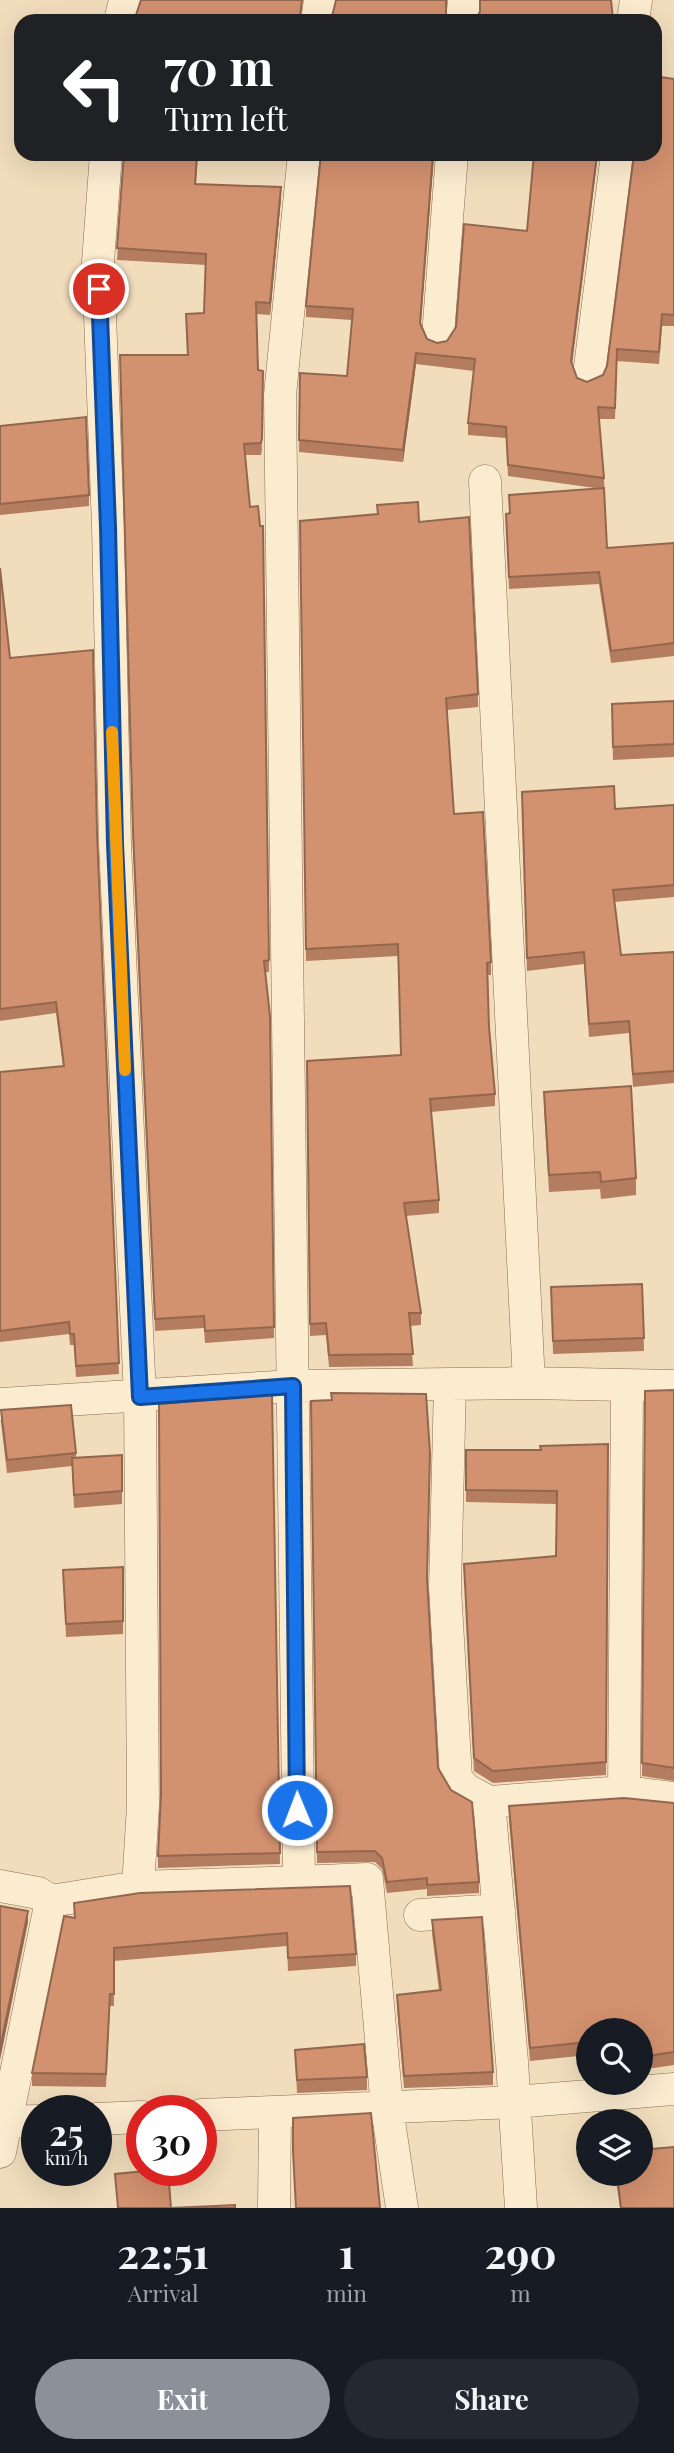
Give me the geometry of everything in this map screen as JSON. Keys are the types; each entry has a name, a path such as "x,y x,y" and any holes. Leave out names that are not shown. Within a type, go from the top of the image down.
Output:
{"street":[{"path":"105,161 98,262 115,831 140,1397 144,1806 138,1887"},
{"path":"299,1881 280,394 303,161"},
{"path":"438,336 451,161"},
{"path":"589,375 616,161"},
{"path":"485,481 529,1383"},
{"path":"0,1404 293,1386 529,1383 674,1386"},
{"path":"450,1385 445,1588 456,1778 465,1789 489,1802 624,1792 674,1798"},
{"path":"624,1792 627,1385"},
{"path":"489,1802 515,2102 521,2208"},
{"path":"0,1886 38,1893 51,1901 138,1887 367,1879 387,2108 402,2208"},
{"path":"14,2132 51,1901"},
{"path":"420,1915 499,1910"},
{"path":"217,2114 515,2102 674,2089"},
{"path":"274,2208 275,2112"}],"building":[{"path":"141,0 302,0 300,14 136,14"},
{"path":"336,0 446,0 446,14 333,14"},
{"path":"480,0 611,0 612,14 479,14"},
{"path":"662,77 674,79 674,315 662,314 659,352 617,349 615,408 598,407 604,478 508,465 506,427 468,423 475,359 416,353 403,450 299,440 300,373 347,376 353,309 306,306 320,161 432,161 420,323 427,339 437,343 447,341 456,327 464,224 527,231 533,161 596,161 571,361 577,378 587,382 603,375 607,366 633,161 662,161"},
{"path":"123,161 197,161 195,184 281,187 270,303 256,302 258,370 263,371 262,438 261,443 244,444 250,507 258,506 260,526 263,526 269,960 264,961 270,1016 274,1327 205,1331 204,1316 155,1319 133,832 120,355 188,355 186,314 204,313 206,254 117,248"},
{"path":"86,417 89,495 0,504 0,426"},
{"path":"604,488 607,548 674,543 674,643 611,651 599,572 509,577 506,514 510,513 509,495"},
{"path":"418,502 419,522 469,517 478,694 446,698 454,814 483,812 491,962 487,963 489,1027 495,1094 430,1099 439,1200 404,1203 421,1313 409,1313 413,1354 329,1355 326,1323 310,1324 307,1061 401,1055 398,944 306,949 300,521 378,514 377,505"},
{"path":"0,568 10,658 93,650 97,833 119,1363 76,1366 74,1334 70,1334 69,1322 0,1331 0,1072 64,1066 56,1002 0,1009"},
{"path":"674,701 674,744 613,747 612,704"},
{"path":"614,786 615,809 674,805 674,885 613,890 621,955 674,952 674,1071 633,1074 629,1021 589,1024 584,952 527,958 522,792"},
{"path":"631,1086 636,1178 601,1182 600,1172 549,1175 544,1092"},
{"path":"642,1284 644,1338 553,1341 551,1287"},
{"path":"674,1390 674,1768 642,1763 645,1391"},
{"path":"331,1393 426,1394 430,1453 427,1578 438,1768 451,1790 472,1802 479,1882 427,1885 427,1878 387,1882 382,1858 375,1851 317,1852 311,1401 332,1400"},
{"path":"272,1394 280,1853 158,1856 161,1794 159,1404"},
{"path":"71,1405 76,1453 7,1460 1,1410"},
{"path":"608,1444 606,1762 493,1771 474,1758 464,1564 556,1556 557,1491 466,1490 466,1450 541,1450 540,1446"},
{"path":"122,1455 122,1491 74,1495 72,1458"},
{"path":"123,1567 123,1621 66,1624 63,1570"},
{"path":"624,1798 674,1803 674,2052 653,2055 653,2018 576,2018 576,2043 530,2048 509,1806"},
{"path":"350,1886 356,1954 288,1958 287,1933 114,1948 114,1994 110,1994 106,2074 32,2073 64,1916 75,1918 74,1903 140,1893"},
{"path":"0,1906 28,1911 0,2049"},
{"path":"482,1917 493,2072 404,2076 397,1995 441,1990 432,1920"},
{"path":"364,2044 367,2077 297,2080 295,2050"},
{"path":"371,2113 380,2208 296,2208 293,2118"},
{"path":"674,2147 674,2208 621,2208 618,2186 653,2186 653,2149"},
{"path":"126,2173 126,2186 169,2186 171,2208 118,2208 115,2174"},
{"path":"235,2205 235,2208 171,2208"}],"slow traffic":[{"path":"112,732 125,1070"}],"route":[{"path":"99,289 108,527 115,844 140,1397 293,1386 297,1571 297,1810"}]}
